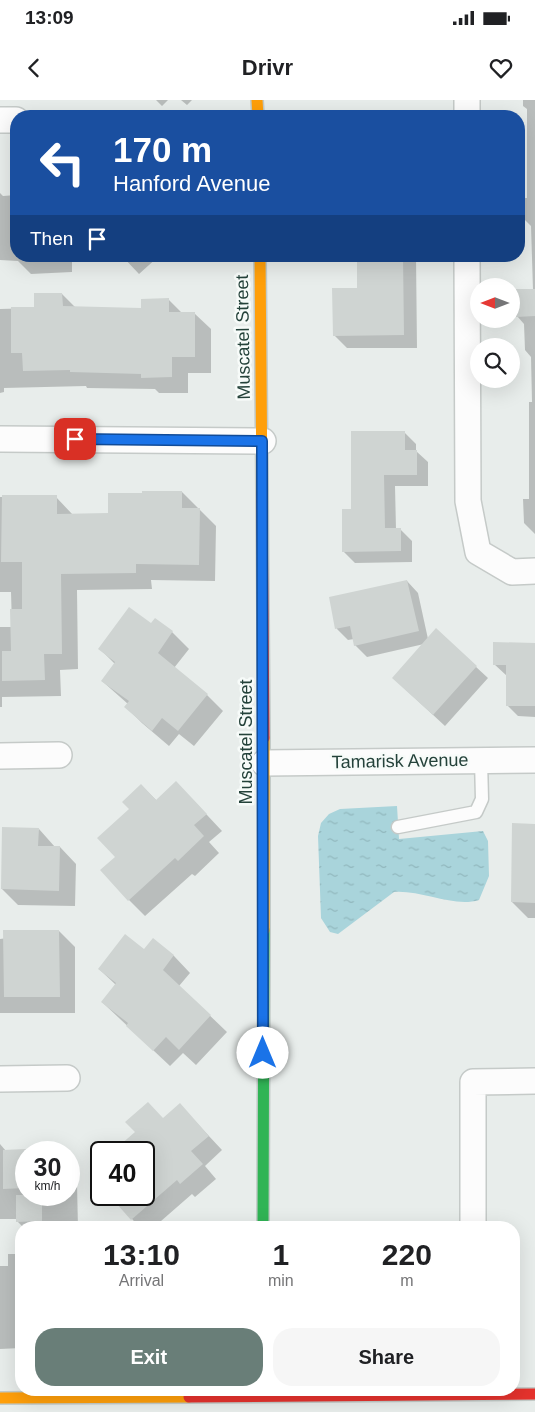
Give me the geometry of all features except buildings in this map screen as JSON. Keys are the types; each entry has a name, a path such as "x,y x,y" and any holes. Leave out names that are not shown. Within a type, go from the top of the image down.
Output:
{"street":[{"name":"Muscatel Street","path":"260,262 264,763 263,1221"},
{"path":"467,262 468,501 478,552 512,572 535,572"},
{"path":"0,439 262,441"},
{"path":"0,756 59,755"},
{"name":"Tamarisk Avenue","path":"264,763 535,760"},
{"path":"0,1079 66,1078"},
{"path":"473,1221 473,1082 535,1080"},
{"path":"520,1395 535,1394"},
{"path":"0,1398 105,1396"},
{"path":"262,1396 262,1412"},
{"path":"367,1396 472,1399 510,1396"}],"lane":[{"path":"398,827 476,812 482,799 482,760"}],"water":[{"path":"397,806 399,839 483,831 488,841 489,876 479,900 459,902 405,892 394,892 338,934 330,932 321,918 318,836 321,823 329,814 340,809"}],"traffic: fast":[{"path":"263,1221 264,930"}],"traffic: slow":[{"path":"257,100 258,110"},
{"path":"260,262 262,493"},
{"path":"264,738 264,930"},
{"path":"0,1398 189,1397"}],"traffic: jam":[{"path":"262,493 264,738"},
{"path":"520,1394 535,1394"},
{"path":"189,1397 304,1396"}],"route":[{"path":"75,439 262,441 263,1053"}]}
